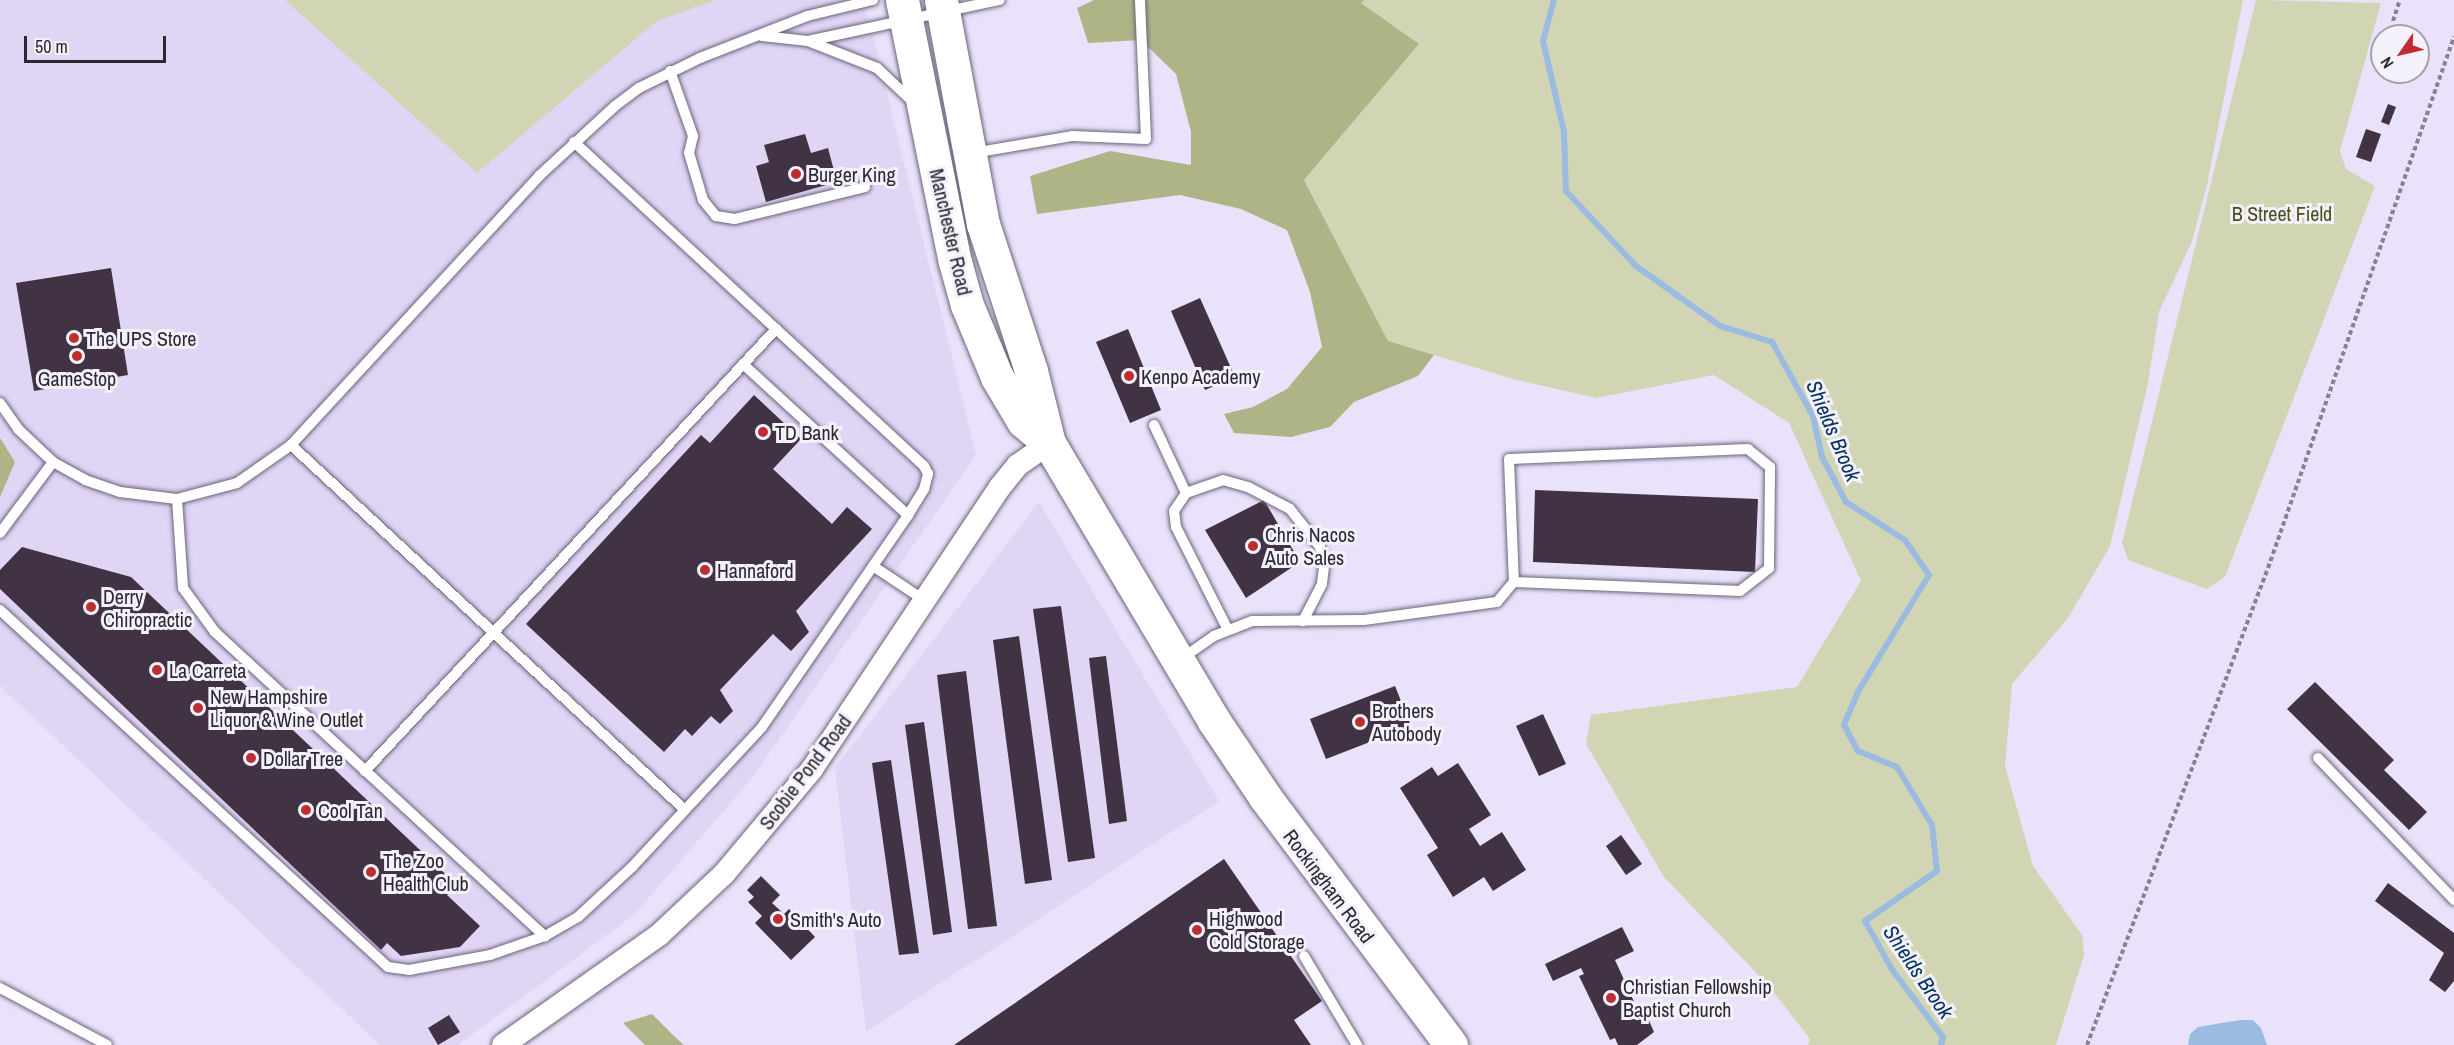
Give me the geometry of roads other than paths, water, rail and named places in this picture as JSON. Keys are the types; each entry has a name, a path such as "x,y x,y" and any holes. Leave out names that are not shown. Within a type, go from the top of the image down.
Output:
{"main road":[{"name":"Manchester Road","path":"942,7 991,258 1031,371 1048,443 1214,722"},
{"name":"Manchester Road","path":"904,11 928,132 967,305 1012,404 1023,421 1048,443"},
{"name":"Rockingham Road","path":"1214,722 1316,870 1451,1045"}],"street":[{"name":"Scobie Pond Road","path":"503,1045 660,935 724,874 812,769 1000,486 1018,465 1048,443"}],"lane":[{"path":"807,16 831,0"},
{"path":"0,403 18,429 53,462 68,472 120,492 177,499 237,483 291,445 574,142 639,88 670,71 807,16 873,0"},
{"path":"808,41 904,11 1000,0"},
{"path":"970,153 1072,136 1146,139 1140,0"},
{"path":"761,36 808,41 858,59 891,78 906,93 928,132"},
{"path":"670,71 693,136 689,153 703,200 720,218 735,219 865,187"},
{"path":"0,610 388,967 409,970 490,956 545,936 578,917 762,727 908,515 927,482 924,466 574,142"},
{"path":"365,771 776,329"},
{"path":"743,364 908,515"},
{"path":"1154,425 1186,493"},
{"path":"291,445 684,808"},
{"path":"1178,661 1228,630 1252,621 1365,620 1497,602 1514,582 1509,459 1748,449 1770,467 1769,568 1740,591 1514,582"},
{"path":"0,533 53,462"},
{"path":"1228,630 1176,527 1174,511 1186,493 1223,480 1272,498 1308,527 1320,547 1324,567 1322,584 1303,621"},
{"path":"177,499 183,588 215,632 545,936"},
{"path":"873,566 924,600"},
{"path":"2318,758 2454,900"},
{"path":"1304,956 1357,1045"},
{"path":"0,988 107,1045"}],"water":[{"path":"2253,1020 2261,1028 2267,1045 2188,1045 2190,1034 2198,1027"}],"waterway":[{"name":"Shields Brook","path":"1554,0 1543,41 1564,132 1566,191 1636,266 1720,326 1772,342 1813,416 1822,457 1846,502 1905,540 1929,575 1858,692 1844,725 1858,751 1897,767 1932,825 1937,871 1865,921 1893,971 1943,1037 1941,1045"}],"place":[{"name":"Burger King","path":"796,174"},
{"name":"The UPS Store","path":"74,338"},
{"name":"GameStop","path":"77,356"},
{"name":"Kenpo Academy","path":"1129,376"},
{"name":"TD Bank","path":"763,432"},
{"name":"Chris Nacos Auto Sales","path":"1253,546"},
{"name":"Hannaford","path":"705,570"},
{"name":"Derry Chiropractic","path":"91,607"},
{"name":"La Carreta","path":"157,670"},
{"name":"New Hampshire Liquor & Wine Outlet","path":"198,708"},
{"name":"Brothers Autobody","path":"1360,722"},
{"name":"Dollar Tree","path":"251,758"},
{"name":"Cool Tan","path":"306,810"},
{"name":"The Zoo Health Club","path":"371,872"},
{"name":"Smith's Auto","path":"778,919"},
{"name":"Highwood Cold Storage","path":"1197,930"},
{"name":"Christian Fellowship Baptist Church","path":"1611,998"}],"park label":[{"name":"B Street Field","path":"2282,213"}]}
